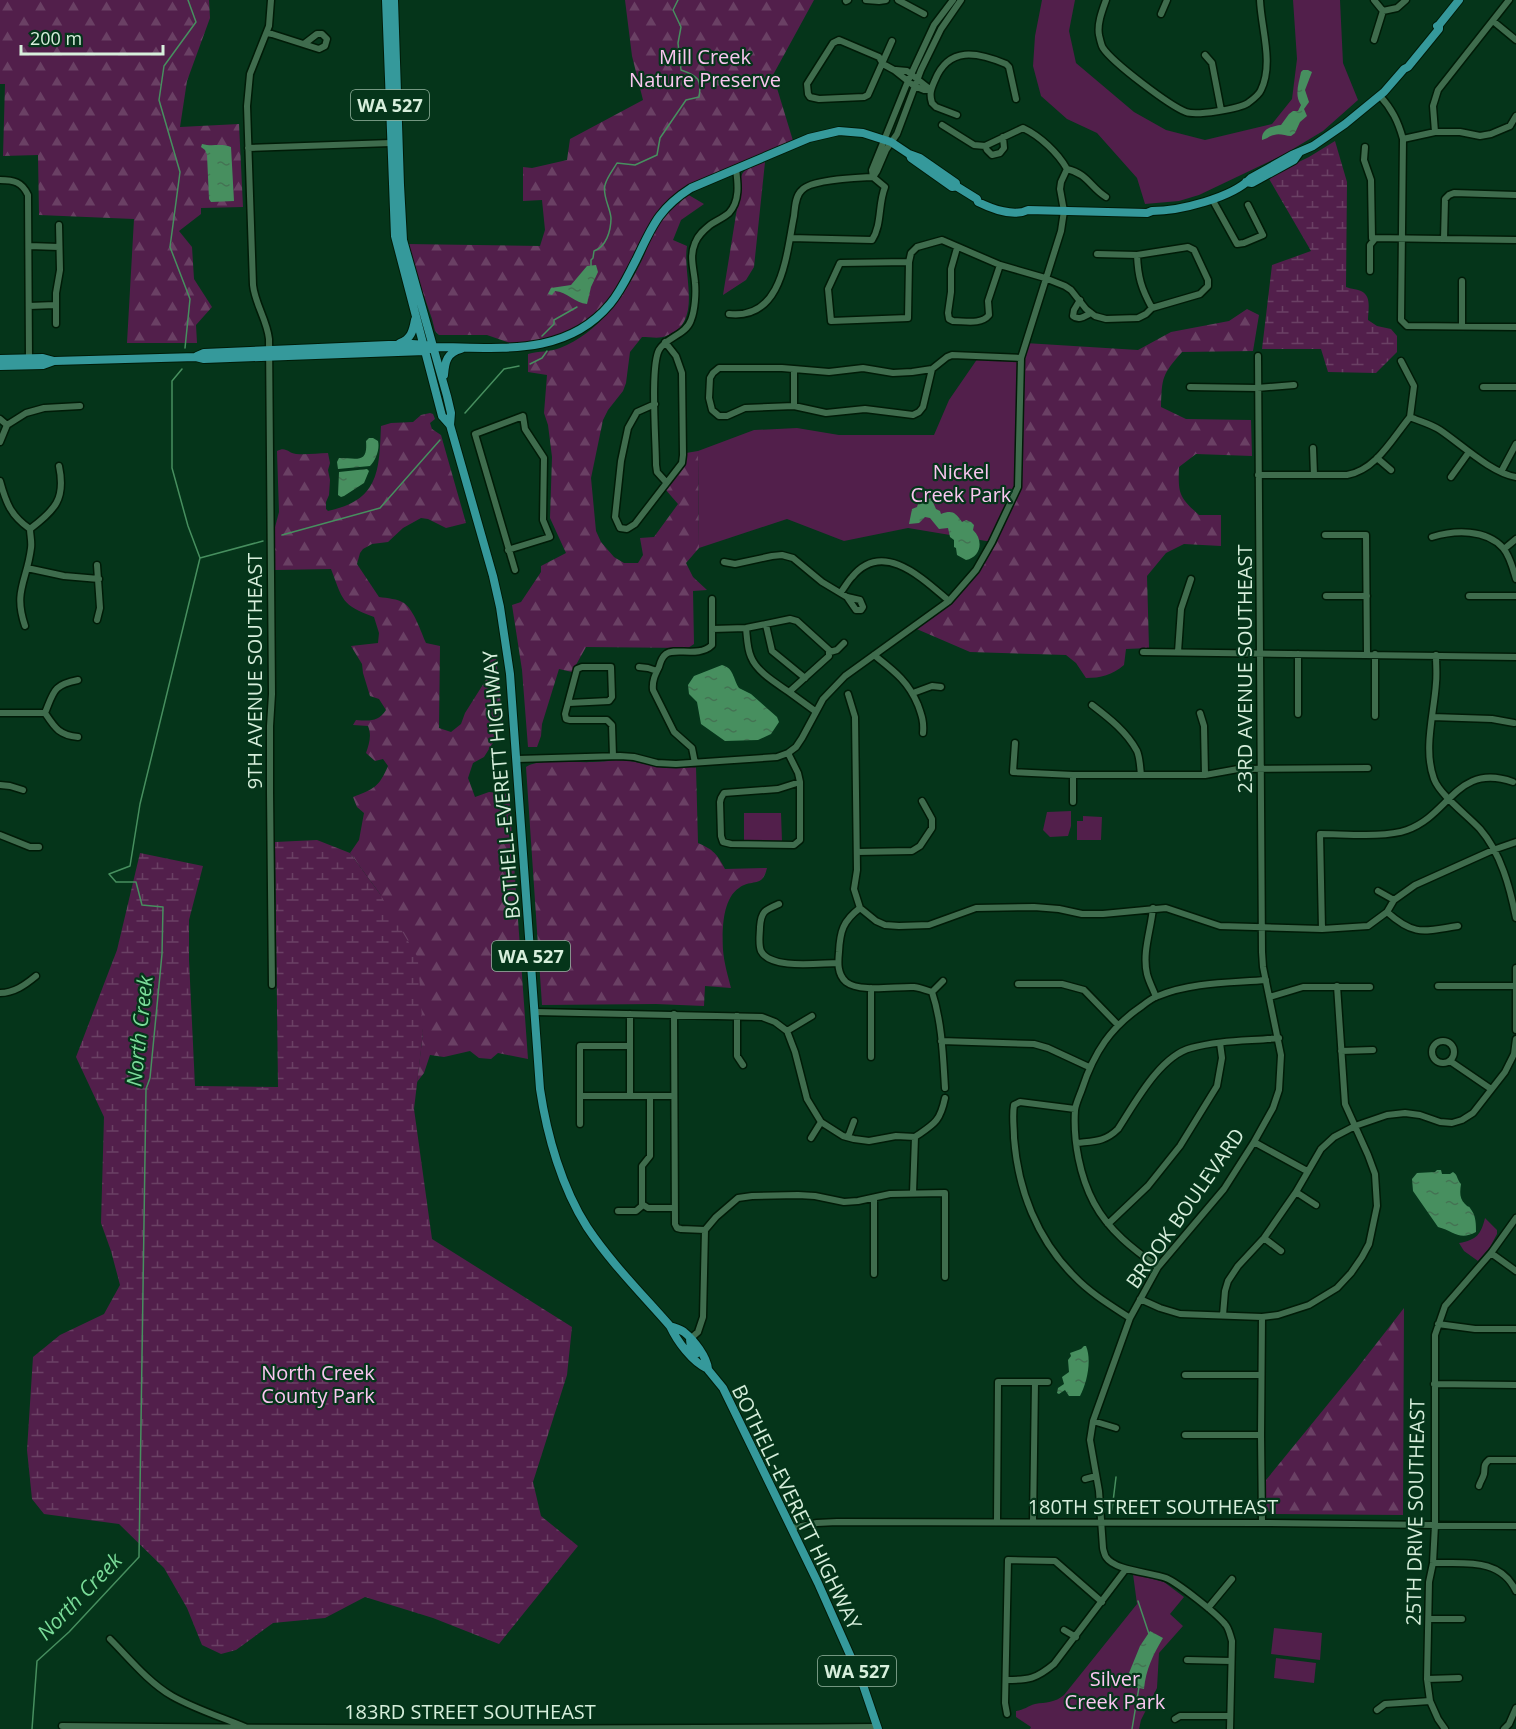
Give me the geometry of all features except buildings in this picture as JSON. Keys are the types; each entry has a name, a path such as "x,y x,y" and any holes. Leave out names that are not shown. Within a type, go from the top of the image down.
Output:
{"main road":[{"name":"BOTHELL-EVERETT HIGHWAY","path":"386,0 390,106 395,142 395,236 442,416 450,425"},
{"name":"BOTHELL-EVERETT HIGHWAY","path":"394,0 396,172 400,185 405,251 434,347 451,413 450,425 500,607 510,674 540,1089 544,1114 560,1172 586,1226 670,1326 685,1349 700,1366 708,1369 723,1388 818,1583 862,1682 878,1728"},
{"path":"268,354 423,347 521,347 561,339 587,326 611,303 624,283 651,228 665,207 679,196 691,188 803,140 826,134 851,131 888,141 909,154 918,156 956,183 956,186 977,199 1023,207 1028,210 1103,211 1147,208 1152,211 1177,209 1212,199 1313,146 1380,96 1404,69 1404,65 1435,26 1439,25 1459,0"},
{"path":"395,344 406,341 411,335 415,315"},
{"path":"0,359 43,358 54,361 196,357 204,359 395,344 423,347"},
{"path":"444,385 447,358 455,351 472,347"},
{"path":"0,366 43,365 54,361"},
{"name":"BOTHELL-EVERETT HIGHWAY","path":"670,1326 683,1331 707,1361 708,1369"}],"street":[{"name":"9TH AVENUE SOUTHEAST","path":"271,0 267,33 254,62 249,82 247,115 253,285 257,304 267,330 268,354 271,517 272,985"},
{"path":"866,0 879,2 886,0"},
{"path":"898,0 924,14"},
{"path":"873,177 910,77 934,26 953,0"},
{"path":"888,141 897,134 916,83 941,29 961,0"},
{"path":"1106,0 1099,21 1098,34 1103,48 1159,96 1186,113 1201,114 1248,104 1260,92 1265,76 1266,61 1260,0"},
{"path":"1161,14 1167,0"},
{"path":"1374,0 1383,11"},
{"path":"1383,11 1397,8 1406,0"},
{"path":"1436,132 1433,106 1438,90 1509,0"},
{"path":"1374,40 1383,11"},
{"path":"1493,21 1516,40"},
{"path":"267,33 304,44"},
{"path":"892,40 883,64 868,95 819,99 810,97 807,84 833,43 839,40 879,57 883,64 894,70 907,71 924,90 931,90"},
{"path":"957,115 936,107 932,103 931,90 939,70 946,62 970,54 1006,64 1016,99"},
{"path":"1205,55 1212,63 1221,110"},
{"path":"1380,96 1392,108 1403,139 1401,320 1403,324 1407,326 1516,327"},
{"path":"1403,139 1436,132 1460,132 1480,136 1491,134 1513,128 1516,116"},
{"path":"942,125 974,145 985,146 1023,128 1031,132 1063,161 1067,169"},
{"path":"985,146 992,155 1000,153 1004,148 1003,136"},
{"path":"248,148 395,142"},
{"path":"1365,147 1364,160 1371,180 1373,239 1370,245 1370,271"},
{"path":"666,482 657,472 656,465 656,357 665,342 683,331 692,319 695,284 691,261 695,242 701,232 729,213 734,206 737,192 736,169"},
{"path":"1067,169 1083,175 1098,193 1106,197"},
{"path":"517,759 613,756 676,764 768,759 788,753 802,738 823,699 845,676 949,600 976,570 1018,487 1021,358 1061,231 1064,211 1060,189 1067,169"},
{"path":"729,314 740,315 755,312 776,290 783,270 797,197 802,189 823,182 873,177 885,187 881,197 877,234 872,240 790,238"},
{"path":"0,180 21,184 28,195 29,358"},
{"path":"1444,239 1445,199 1449,195 1454,193 1516,195"},
{"path":"1212,199 1237,244 1263,235 1248,205"},
{"path":"56,324 55,305 60,270 59,225"},
{"path":"1373,239 1516,240"},
{"path":"909,262 840,263 828,289 831,321 908,318 911,253 917,247 942,240 1000,265 1045,278 1071,290 1086,309 1106,318 1138,318 1146,315 1152,308 1200,294 1208,286 1208,280 1194,250 1188,247 1137,255 1097,254"},
{"path":"29,246 59,247"},
{"path":"957,248 951,269 949,319 953,321 985,320 989,315 988,301 1000,265"},
{"path":"1137,255 1141,288 1152,308"},
{"path":"1462,281 1462,326"},
{"path":"1080,300 1073,316 1077,319 1091,312"},
{"path":"29,306 55,305"},
{"path":"655,404 637,412 630,422 624,440 615,517 620,528 627,529 633,526 682,463 683,381 678,362 665,342"},
{"path":"932,369 923,407 913,415 865,409 826,413 794,406 745,408 728,416 719,416 710,407 709,382 716,369 794,369 838,372 863,368 893,373 932,369 952,355 1021,358"},
{"name":"23RD AVENUE SOUTHEAST","path":"1258,356 1262,928 1263,967 1266,980"},
{"path":"1258,475 1347,475 1356,474 1365,469 1377,458 1410,417 1413,386 1401,361"},
{"path":"794,369 794,406"},
{"path":"1190,387 1257,388 1294,385"},
{"path":"1483,387 1516,387"},
{"path":"0,442 6,425 26,413 44,408 80,406"},
{"path":"508,550 550,537 543,520 544,458 525,429 523,416 475,434 508,550 515,570"},
{"path":"1410,417 1438,429 1469,453 1501,472 1516,477"},
{"path":"0,419 6,425"},
{"path":"1501,472 1516,444"},
{"path":"1313,448 1314,475"},
{"path":"1451,477 1469,453"},
{"path":"1377,458 1391,470"},
{"path":"30,529 48,515 58,502 62,486 59,466"},
{"path":"0,481 9,509 18,521 30,529"},
{"path":"25,627 20,599 31,546 30,529"},
{"path":"1432,537 1444,533 1478,533 1489,538 1504,549 1516,579"},
{"path":"1325,535 1366,535 1367,596 1375,716"},
{"path":"1504,549 1516,538"},
{"path":"724,562 735,564 783,555 794,558 822,582 844,595 852,576 860,569 879,561 889,562 914,572 949,600"},
{"path":"97,565 100,608 98,620"},
{"path":"27,568 64,576 99,579"},
{"path":"1178,652 1181,609 1191,579"},
{"path":"1326,596 1367,596"},
{"path":"1469,596 1516,596"},
{"path":"695,763 692,748 674,732 653,690 653,681 664,655 710,648 712,599"},
{"path":"712,629 746,628 795,619 827,646 830,652"},
{"path":"766,625 772,651 805,678"},
{"path":"746,628 753,663 815,711"},
{"path":"789,692 829,656 830,652 837,650 844,643"},
{"path":"1143,652 1516,657"},
{"path":"1298,654 1298,714"},
{"path":"874,655 902,678 913,693 924,722 923,733"},
{"path":"1436,656 1430,761 1438,787 1482,832 1493,850 1505,874 1516,918"},
{"path":"569,703 609,701 612,697 610,668 582,667 577,669 565,714 570,720 607,720 612,725 613,756"},
{"path":"639,667 657,670"},
{"path":"45,713 54,692 63,683 78,680"},
{"path":"913,693 932,686 941,687"},
{"path":"848,694 855,717 857,870 854,889 860,909 885,925 929,925 976,908 1034,907 1082,914 1166,908 1220,926 1322,929 1368,926 1387,912 1394,900 1415,885 1516,842"},
{"path":"1092,705 1115,723 1136,750 1140,759 1141,775"},
{"path":"0,713 45,713"},
{"path":"45,713 66,736 78,736"},
{"path":"1200,713 1204,726 1205,775"},
{"path":"1432,717 1492,719 1514,723"},
{"path":"1015,743 1013,772 1073,775 1205,775 1238,769 1368,768"},
{"path":"788,753 798,772 800,782 801,837 798,843 794,845 723,842 720,802 722,795 731,792 778,789 800,782"},
{"path":"1072,802 1073,775"},
{"path":"1322,929 1320,834 1394,834 1424,823 1466,783 1477,778 1502,778 1513,782"},
{"path":"0,785 23,790"},
{"path":"857,852 912,851 920,846 932,828 932,819 922,801"},
{"path":"0,836 30,847 39,847"},
{"path":"1378,891 1394,900"},
{"path":"779,904 766,909 760,916 760,944 766,957 780,964 838,963"},
{"path":"1153,908 1151,930 1146,944 1146,957 1147,975 1156,997"},
{"path":"860,909 850,916 839,939 838,963 844,981 851,985 871,988 912,987 932,992"},
{"path":"1387,912 1408,928 1416,930 1458,926"},
{"path":"1516,968 1516,1030"},
{"path":"0,993 7,993 24,986 36,976"},
{"path":"1158,1267 1132,1249 1108,1224 1095,1205 1080,1168 1075,1109 1089,1067 1118,1024 1156,997 1181,988 1206,984 1266,980"},
{"name":"BROOK BOULEVARD","path":"1126,1569 1105,1556 1103,1548 1099,1491 1090,1440 1093,1421 1130,1318 1158,1267 1224,1189 1273,1108 1279,1090 1281,1054 1266,980"},
{"path":"932,992 943,981"},
{"path":"1018,984 1062,984 1084,990 1118,1024"},
{"path":"1140,1299 1180,1314 1263,1317 1310,1305 1337,1288 1351,1273 1369,1244 1377,1206 1375,1174 1345,1104 1337,986"},
{"path":"1438,986 1516,986"},
{"path":"1270,997 1303,987 1370,987"},
{"path":"871,988 871,1057"},
{"path":"932,992 941,1041 945,1088"},
{"path":"535,1012 762,1017 775,1022 788,1031 807,1099 815,1114 821,1122 848,1137 869,1141 896,1136 915,1137 933,1124 942,1113 945,1098"},
{"path":"630,1014 630,1096"},
{"path":"675,1014 675,1224 677,1228 705,1230"},
{"path":"737,1016 737,1056 743,1065"},
{"path":"788,1031 812,1016"},
{"path":"1077,1143 1102,1141 1112,1135 1154,1076 1174,1057 1190,1048 1279,1038"},
{"path":"1223,1315 1228,1281 1296,1192 1321,1149 1334,1137 1355,1126 1387,1115 1405,1113 1452,1123 1462,1120 1473,1113 1505,1072 1514,1054 1516,1040"},
{"path":"941,1041 1034,1044 1089,1067"},
{"path":"1108,1224 1148,1186 1180,1146 1217,1086 1222,1058 1220,1043"},
{"path":"580,1124 580,1046 630,1046"},
{"path":"1341,1051 1373,1050"},
{"path":"1450,1061 1491,1089"},
{"path":"580,1096 674,1096"},
{"path":"644,1205 642,1166 650,1156 650,1096"},
{"path":"1075,1109 1020,1101 1014,1106 1016,1155 1021,1182 1030,1210 1043,1236 1061,1262 1093,1294 1130,1318"},
{"path":"848,1137 854,1121"},
{"path":"811,1138 821,1122"},
{"path":"913,1193 915,1137"},
{"path":"1254,1142 1307,1171"},
{"path":"1296,1192 1316,1205"},
{"path":"690,1339 698,1332 703,1317 705,1230 738,1198 774,1195 815,1196 844,1202 890,1194 945,1193 945,1277"},
{"path":"774,1195 774,1205"},
{"path":"874,1198 874,1274"},
{"path":"644,1205 648,1208 674,1208"},
{"path":"618,1211 636,1211 644,1205"},
{"path":"1516,1218 1491,1253 1445,1306 1438,1324 1475,1329 1516,1329"},
{"path":"1263,1238 1281,1251"},
{"path":"1491,1253 1516,1271"},
{"path":"1262,1523 1263,1317"},
{"name":"25TH DRIVE SOUTHEAST","path":"1430,1701 1427,1679 1429,1582 1433,1563 1435,1525 1434,1384 1435,1335 1438,1324"},
{"path":"996,1521 998,1373"},
{"path":"1185,1375 1261,1375"},
{"path":"998,1382 1048,1383"},
{"path":"1033,1522 1035,1382"},
{"path":"1434,1384 1516,1385"},
{"path":"1093,1421 1116,1428"},
{"path":"1185,1435 1261,1435"},
{"path":"1479,1486 1486,1462 1516,1460"},
{"path":"1084,1479 1096,1476"},
{"name":"180TH STREET SOUTHEAST","path":"791,1528 837,1522 996,1521 1516,1526"},
{"path":"1007,1714 1005,1703 1008,1560 1055,1561 1102,1602"},
{"path":"1433,1563 1480,1564 1493,1567 1507,1577 1516,1591"},
{"path":"1006,1680 1027,1680 1041,1675 1054,1664 1126,1569 1156,1575 1168,1579 1208,1608 1226,1624 1230,1632 1232,1641 1230,1729"},
{"path":"1208,1608 1232,1579"},
{"path":"1429,1619 1462,1619"},
{"path":"1064,1630 1076,1637"},
{"path":"110,1639 155,1684 172,1696 208,1713 249,1728"},
{"path":"1187,1660 1231,1661"},
{"path":"1427,1679 1459,1678"},
{"path":"1377,1710 1385,1704 1430,1701 1445,1729"},
{"path":"1504,1729 1509,1724 1516,1708"},
{"path":"1175,1719 1180,1716 1230,1716"},
{"name":"183RD STREET SOUTHEAST","path":"62,1726 519,1729 878,1728"}],"green space":[{"path":"0,0 209,0 210,18 187,81 180,127 239,124 243,207 201,208 201,214 179,231 192,247 194,279 212,307 196,325 197,343 127,343 134,219 39,215 38,155 3,156 5,84 0,84"},
{"name":"Mill Creek Nature Preserve","path":"625,0 814,0 773,75 794,144 766,157 740,163 736,169 691,188 665,207 611,303 579,331 521,347 487,335 439,335 435,331 406,244 540,246 545,230 542,200 523,201 523,167 532,168 567,160 570,139 643,100 632,56"},
{"path":"1042,0 1075,0 1069,31 1076,63 1134,112 1166,130 1205,140 1272,124 1292,99 1297,59 1293,0 1340,0 1343,63 1358,100 1323,131 1283,155 1199,195 1179,201 1145,204 1137,178 1097,133 1067,119 1041,96 1033,66 1035,36"},
{"path":"1335,141 1347,182 1346,287 1361,291 1367,296 1368,320 1377,326 1391,329 1397,336 1397,352 1376,373 1328,372 1321,349 1262,349 1272,265 1311,251 1268,177"},
{"path":"765,162 754,267 746,280 723,295 741,177 748,168"},
{"path":"687,194 704,204 681,220 673,240 687,246 689,297 685,321 678,330 666,336 642,337 630,352 623,391 603,420 591,478 596,531 601,542 614,557 624,563 638,563 643,555 640,538 654,537 678,504 665,489 682,467 686,453 698,451 699,548 686,563 693,577 707,590 693,591 694,644 688,648 586,647 572,672 559,669 537,747 528,747 522,670 512,605 521,602 541,572 541,566 566,553 550,518 552,457 544,413 547,375 528,372 528,354 560,348 574,341 598,323 627,288 660,219 669,208"},
{"path":"1247,309 1259,315 1253,351 1182,352 1164,377 1161,407 1186,419 1251,420 1252,456 1196,454 1179,467 1181,494 1187,504 1199,515 1221,515 1221,546 1184,544 1166,553 1147,576 1149,648 1126,649 1124,665 1120,668 1106,675 1086,678 1076,663 1066,655 970,652 912,627 949,601 976,570 1018,487 1021,358 1025,343 1138,350 1171,332 1229,321"},
{"name":"Nickel Creek Park","path":"980,355 1021,358 1018,487 992,542 908,528 844,541 787,519 699,548 698,451 754,430 797,428 839,435 934,435 949,400"},
{"path":"430,413 435,419 430,423 432,429 441,435 466,523 446,528 421,518 403,528 388,542 372,544 363,549 357,564 379,597 396,600 408,606 426,643 440,646 439,728 451,732 461,724 465,713 489,675 490,657 496,656 503,727 484,757 473,763 468,778 475,797 489,792 509,794 528,1059 498,1053 491,1059 479,1058 470,1051 444,1057 430,1055 424,1073 417,1082 423,1032 380,894 350,853 359,840 364,813 357,807 353,797 375,786 382,779 388,766 383,759 375,761 366,753 370,737 368,726 353,725 356,720 377,719 386,710 379,699 370,696 362,664 351,646 378,643 379,633 374,617 349,605 341,595 331,569 275,570 274,531 279,512 277,451 285,449 300,454 328,453 330,480 326,509 328,511 345,506 367,491 377,469 381,426 413,422 421,415"},
{"path":"616,760 665,768 696,767 698,843 714,853 725,869 767,868 762,879 739,888 729,900 724,916 723,943 724,960 731,988 705,986 704,1006 542,1005 526,767 548,762"},
{"path":"1071,811 1068,836 1050,837 1043,830 1047,812"},
{"path":"744,813 781,813 782,841 744,842"},
{"path":"1083,816 1102,817 1101,840 1077,840 1077,821 1083,821"},
{"name":"North Creek County Park","path":"317,840 350,853 380,894 418,958 423,1033 414,1109 432,1239 572,1327 567,1375 533,1482 541,1516 578,1546 499,1644 433,1618 365,1597 325,1618 273,1623 236,1650 221,1654 202,1645 187,1608 164,1568 119,1524 44,1514 32,1499 27,1450 33,1357 60,1335 104,1314 120,1285 101,1223 104,1117 76,1057 117,950 140,853 203,866 189,920 195,1086 278,1087 275,842"},
{"path":"1485,1218 1497,1230 1497,1234 1478,1261 1464,1251 1459,1243 1477,1235"},
{"path":"1404,1308 1403,1515 1275,1514 1268,1511 1266,1480"},
{"name":"Silver Creek Park","path":"1133,1574 1164,1582 1184,1597 1170,1614 1183,1626 1159,1653 1157,1688 1139,1729 1030,1729 1031,1727 1016,1717 1016,1711 1035,1704 1054,1701 1064,1695 1137,1604"},
{"path":"1274,1628 1322,1633 1320,1660 1271,1654"},
{"path":"1276,1658 1316,1663 1314,1683 1274,1678"}],"water":[{"path":"1303,70 1312,72 1305,90 1309,102 1304,109 1307,116 1291,136 1276,134 1262,140 1265,131 1281,125 1289,114 1298,111 1301,105 1298,89"},
{"path":"202,144 231,147 234,201 211,202 209,199 207,155 201,147"},
{"path":"596,265 598,272 587,304 559,292 548,294 551,288 571,285 587,266"},
{"path":"369,438 378,441 377,454 370,466 338,469 339,458 356,459 363,456 366,441"},
{"path":"367,469 369,471 364,483 344,496 338,495 339,472"},
{"path":"920,498 925,500 931,498 941,514 953,513 962,522 966,520 971,522 979,538 978,552 966,560 957,555 954,540 950,537 948,528 939,529 930,518 925,517 919,523 909,524 912,509 917,507"},
{"path":"722,665 731,671 739,688 751,694 777,717 779,722 771,734 758,740 725,741 701,724 697,702 689,694 688,685 694,676"},
{"path":"1441,1170 1442,1174 1453,1172 1456,1175 1461,1184 1462,1199 1474,1216 1476,1232 1465,1236 1438,1227 1413,1191 1412,1179 1417,1173"},
{"path":"1084,1346 1088,1352 1089,1365 1080,1396 1069,1396 1065,1390 1057,1393 1058,1388 1064,1384 1062,1377 1069,1372 1070,1353"},
{"path":"1150,1631 1163,1638 1146,1675 1144,1689 1134,1687 1129,1673 1140,1646"}],"waterway":[{"name":"North Creek","path":"185,348 190,299 170,247 180,172 159,100 164,66 196,22 188,0"},
{"path":"591,267 594,251 605,242 610,228 611,218 604,189 610,174 617,163 635,165 657,155 660,138 686,100 699,97 698,79 681,70 678,43 681,27 673,10 678,0"},
{"path":"542,336 554,324 554,320 577,307"},
{"path":"530,364 542,358 547,351"},
{"path":"465,413 504,369 519,366"},
{"name":"North Creek","path":"32,1729 37,1661 69,1632 139,1557 146,1089 150,1078 162,954 163,907 142,905 136,882 116,882 109,874 130,866 140,804 200,558 188,526 172,468 172,381 182,369"},
{"path":"282,535 380,508 440,440"},
{"path":"200,558 263,541"},
{"path":"1112,1510 1116,1477"},
{"path":"1138,1601 1149,1634"},
{"path":"1132,1729 1139,1687"}]}
